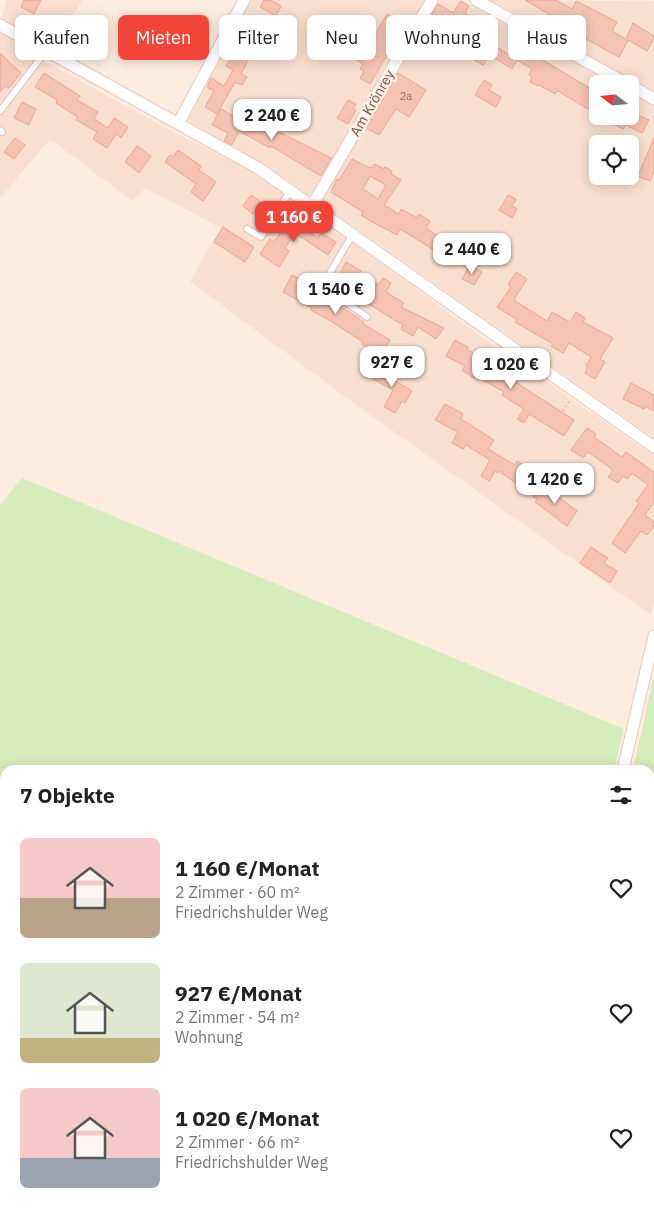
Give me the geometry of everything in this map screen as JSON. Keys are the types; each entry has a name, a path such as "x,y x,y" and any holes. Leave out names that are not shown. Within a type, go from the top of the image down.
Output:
{"street":[{"path":"178,124 244,0"},
{"name":"Am Krönrey","path":"312,206 432,0"},
{"path":"476,0 610,75"},
{"path":"0,25 15,33"},
{"path":"62,60 258,168 654,447"},
{"path":"639,91 654,99"},
{"path":"624,765 654,636"}],"lane":[{"path":"0,111 39,60"},
{"path":"247,229 261,238 290,190"},
{"path":"353,234 320,284 367,317"}],"path":[{"path":"563,410 571,398"}],"shaded area":[{"path":"7,0 82,0 74,15 15,15 15,27 4,21 2,17"},
{"path":"251,0 427,0 418,15 386,15 386,60 392,60 314,195 310,196 262,163 187,121 219,60 297,60 297,15 243,15"},
{"path":"437,0 461,0 488,15 428,15"},
{"path":"487,0 654,1 654,93 639,84 639,75 622,75 586,54 586,15 514,15"},
{"path":"498,20 508,26 508,60 570,60 598,75 589,75 589,125 639,125 639,98 654,106 654,438 320,203 402,60 498,60"},
{"path":"0,31 15,41 15,60 43,60 149,119 245,168 318,217 479,335 654,456 654,600 651,615 352,402 190,281 221,228 145,188 132,201 50,139 0,198"}],"green space":[{"path":"22,478 624,729 615,765 0,765 0,505"},
{"path":"654,674 654,765 634,765"}],"building":[{"path":"24,0 41,0 34,14 21,7"},
{"path":"264,0 271,0 281,6 276,15 260,7"},
{"path":"525,0 556,0 572,9 576,1 617,22 612,31 626,39 633,23 654,36 654,38 647,51 628,40 619,57 586,39 586,15 550,15"},
{"path":"461,1 469,6 465,13 469,15 431,15 438,4 453,13"},
{"path":"386,16 386,57 370,84 360,78 364,71 360,69 363,64 357,60 376,60 376,33"},
{"path":"498,48 508,54 508,60 517,60 512,69 498,60"},
{"path":"0,53 21,73 9,88 5,86 0,92"},
{"path":"230,60 248,60 241,74 247,77 242,85 235,82 217,114 205,107 214,91 207,87 211,78 224,86 233,70 226,66"},
{"path":"474,60 486,60 483,65"},
{"path":"517,60 543,60 589,88 588,109 558,91 555,94 530,82 532,77 529,75 532,69"},
{"path":"44,73 80,96 77,100 98,112 94,119 108,128 114,118 128,127 121,138 116,134 107,148 93,139 97,132 76,120 78,117 56,103 57,100 35,87"},
{"path":"398,73 426,90 409,117 396,109 379,135 366,128"},
{"path":"484,80 492,85 489,90 501,97 496,107 475,95"},
{"path":"348,100 356,104 353,109 356,110 348,124 337,118"},
{"path":"22,102 36,109 29,125 14,118"},
{"path":"221,109 248,124 252,118 278,133 331,158 321,176 271,146 270,148 239,131 232,145 224,141 228,133 212,125"},
{"path":"639,115 649,120 642,133 626,125 639,125"},
{"path":"615,125 626,125 623,129"},
{"path":"15,138 25,145 14,159 4,152"},
{"path":"654,138 654,172 650,181 639,176"},
{"path":"137,146 151,156 139,173 125,162"},
{"path":"178,150 201,166 199,170 216,182 203,201 191,192 196,184 165,162 170,155 173,157"},
{"path":"352,159 370,168 375,164 392,171 391,174 401,180 384,205 399,214 401,209 417,218 419,214 430,221 426,228 444,240 437,252 400,229 397,235 361,215 363,212 331,192 337,179 339,180","holes":["370,176 386,185 378,199 363,189"]},
{"path":"251,195 261,202 253,214 243,206"},
{"path":"508,195 516,199 512,206 517,209 512,218 499,210"},
{"path":"290,219 318,238 321,233 336,242 328,255 295,233 285,248 289,251 279,267 260,254 270,239 274,242"},
{"path":"223,227 254,247 245,262 214,242"},
{"path":"458,235 475,245 467,258 450,249"},
{"path":"346,262 378,285 383,278 391,283 386,292 404,303 401,307 444,328 436,339 418,327 413,336 401,329 403,325 354,295 356,291 337,279"},
{"path":"470,265 482,272 474,285 462,279"},
{"path":"516,272 527,279 514,299 515,301 547,321 552,312 570,322 576,312 585,318 583,322 613,338 600,359 605,362 595,379 585,373 588,367 586,366 591,357 569,343 563,353 551,346 553,344 515,322 517,320 497,307 511,287 508,285"},
{"path":"292,275 310,285 308,288 346,310 364,322 363,324 390,340 381,355 311,310 312,308 283,292"},
{"path":"455,340 468,347 467,349 485,362 574,420 564,436 529,414 524,423 517,419 524,409 502,395 504,392 476,376 474,378 462,370 465,366 446,356"},
{"path":"383,362 394,369 389,377 412,391 405,403 402,401 395,413 384,407 393,390 373,379"},
{"path":"631,383 654,395 654,411 645,406 644,409 623,399"},
{"path":"445,404 463,414 461,419 494,440 488,449 515,465 517,461 528,468 517,484 499,471 498,473 495,471 489,481 481,476 490,460 466,445 463,449 452,443 458,432 435,420"},
{"path":"587,428 596,434 594,437 622,457 626,452 654,472 654,502 645,515 654,522 654,526 647,535 641,531 625,553 612,543 639,503 636,501 648,485 632,473 628,479 623,476 618,483 608,477 613,470 588,452 583,458 571,450"},
{"path":"542,485 577,511 567,526 535,502 537,499 533,497"},
{"path":"591,547 608,558 604,563 617,571 610,583 580,563"}]}
